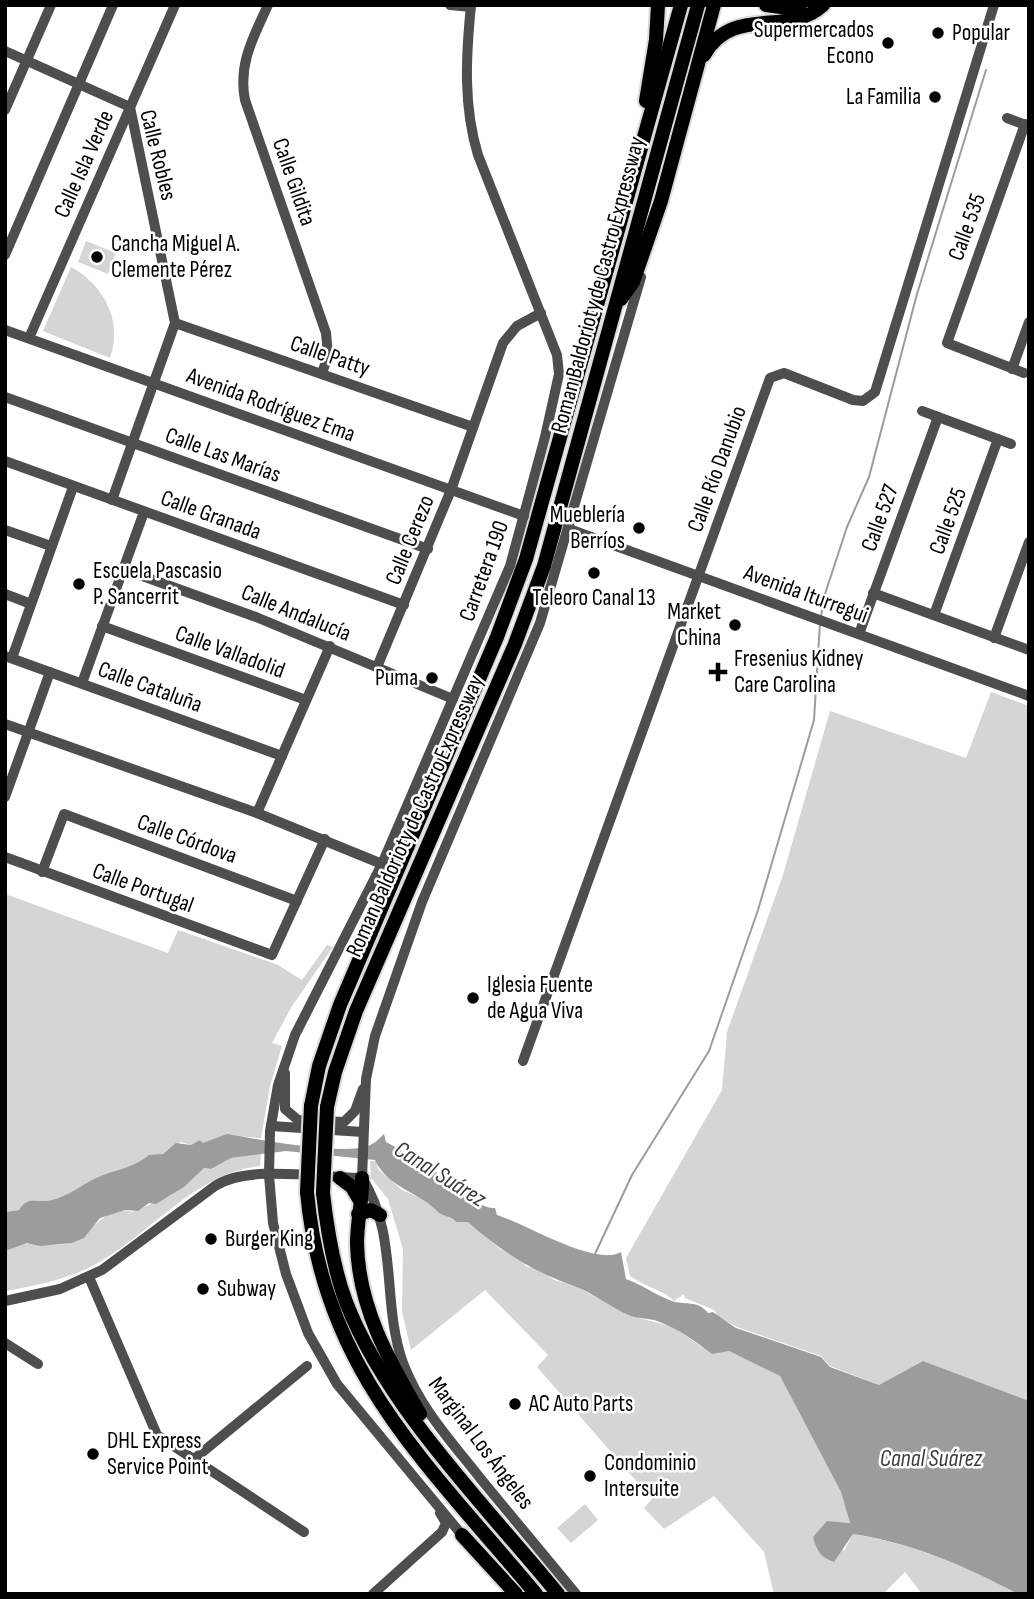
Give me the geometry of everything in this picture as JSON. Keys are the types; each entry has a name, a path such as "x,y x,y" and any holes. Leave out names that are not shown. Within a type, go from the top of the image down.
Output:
{"highway":[{"path":"641,151 658,5"},
{"name":"Roman Baldorioty de Castro Expressway","path":"536,1594 401,1432 358,1368 340,1333 319,1273 307,1192 311,1106 319,1066 340,1005 514,593 681,5"},
{"name":"Roman Baldorioty de Castro Expressway","path":"558,1594 393,1392 355,1325 337,1274 323,1192 327,1107 355,1010 532,600 556,526 698,5"},
{"path":"613,312 633,282 661,201 714,5"},
{"path":"766,5 788,8 800,5"},
{"path":"698,66 712,44 734,28 803,17 823,5"},
{"path":"362,1172 357,1243 362,1282 381,1345 445,1458"},
{"path":"340,1178 352,1187 359,1207"},
{"path":"359,1207 380,1215"},
{"path":"462,1535 516,1594"}],"street":[{"path":"5,110 51,5"},
{"path":"5,255 113,5"},
{"name":"Calle Isla Verde","path":"29,338 175,5"},
{"name":"Calle Gildita","path":"268,5 244,59 242,81 245,100 326,333 328,356 322,373"},
{"path":"450,5 471,6"},
{"name":"Calle Río Danubio","path":"523,1061 770,378 784,373 853,400 863,401 879,384 994,5"},
{"name":"Carretera 190","path":"412,1475 337,1384 309,1333 278,1244 269,1175 270,1129 285,1059 382,864 505,580 524,516 559,374 557,355 478,155 468,123 467,63 471,6"},
{"name":"Calle Robles","path":"5,51 130,107 175,323"},
{"path":"1007,118 1027,125"},
{"name":"Calle 535","path":"1012,369 947,344 1027,125"},
{"path":"285,1059 285,1109 298,1120 344,1122 355,1111 366,1079 375,1036 422,902 527,658 569,529 660,217 661,201"},
{"name":"Calle Cerezo","path":"377,667 451,490 503,343 517,326 541,313"},
{"path":"1024,373 1012,369 1029,322"},
{"path":"112,500 175,323"},
{"name":"Calle Patty","path":"175,323 473,426"},
{"name":"Avenida Rodríguez Ema","path":"5,330 524,516"},
{"name":"Calle Las Marías","path":"5,397 428,549"},
{"path":"922,411 1011,444"},
{"name":"Calle 527","path":"859,634 938,417"},
{"name":"Calle 525","path":"934,615 998,439"},
{"name":"Calle Granada","path":"5,461 404,605"},
{"path":"8,657 32,604 74,487"},
{"path":"82,683 144,512"},
{"name":"Avenida Iturregui","path":"569,529 1029,696"},
{"path":"5,530 51,547"},
{"path":"993,638 1029,542"},
{"name":"Calle Andalucía","path":"123,569 330,646 453,699"},
{"path":"873,593 1029,650"},
{"path":"5,594 32,604"},
{"name":"Calle Valladolid","path":"102,626 306,700"},
{"path":"257,813 330,646"},
{"name":"Calle Cataluña","path":"8,657 282,756"},
{"path":"5,797 50,672"},
{"path":"5,724 257,813 382,864"},
{"name":"Calle Córdova","path":"41,872 64,814 298,901"},
{"path":"298,901 325,839"},
{"name":"Calle Portugal","path":"5,857 267,954 277,951 298,901"},
{"path":"5,1301 60,1289 89,1277 222,1182 269,1175 340,1178 362,1172 366,1079"},
{"path":"270,1129 363,1129"},
{"name":"Marginal Los Ángeles","path":"362,1172 380,1215 386,1239 393,1329 414,1390 445,1435 576,1594"},
{"path":"89,1277 129,1362 157,1435 304,1531"},
{"path":"5,1343 38,1364"},
{"path":"194,1459 307,1366"},
{"path":"412,1475 446,1520 442,1532"},
{"path":"412,1475 462,1535"},
{"path":"373,1594 442,1532 452,1529 462,1535"}],"shaded area":[{"name":"Cancha Miguel A. Clemente Pérez","path":"86,241 116,253 108,274 78,262"},
{"path":"71,267 93,284 108,305 114,331 110,358 43,331"},
{"path":"991,692 1029,706 1029,1401 923,1361 879,1385 830,1366 821,1356 737,1327 718,1316 714,1310 685,1298 684,1294 674,1301 630,1276 626,1258 722,1090 727,1032 783,875 830,711 966,758"},
{"path":"5,894 168,953 178,930 278,965 302,980 327,945 333,947 292,1006 272,1043 282,1046 270,1086 261,1138 236,1136 203,1143 200,1140 191,1145 181,1142 163,1154 146,1157 131,1167 97,1178 61,1198 28,1201 19,1210 5,1212"},
{"path":"261,1154 260,1166 238,1170 198,1190 94,1265 57,1280 5,1291 5,1251 29,1243 70,1243 82,1237 108,1215 123,1211 132,1212 170,1196 204,1168 211,1169 231,1158"},
{"path":"370,1161 376,1161 378,1169 402,1190 423,1199 456,1222 468,1222 527,1267 538,1268 554,1280 575,1286 632,1316 673,1327 709,1352 729,1351 780,1376 841,1492 850,1523 827,1521 844,1551 853,1534 875,1538 958,1565 1018,1594 922,1594 905,1572 883,1594 774,1594 764,1552 714,1496 664,1529 644,1508 652,1499 537,1367 548,1355 485,1290 411,1350 402,1312 403,1249 388,1199 371,1178"},
{"path":"585,1504 598,1520 571,1543 557,1528"}],"water":[{"name":"Canal Suárez","path":"227,1134 302,1146 345,1149 372,1144 384,1134 386,1142 412,1156 483,1205 495,1208 497,1215 578,1249 609,1255 621,1252 626,1279 672,1301 700,1306 736,1328 821,1357 830,1367 879,1385 923,1361 1029,1401 1029,1594 1018,1594 958,1565 917,1550 853,1534 834,1562 825,1558 818,1550 813,1537 827,1521 850,1523 841,1492 780,1376 729,1351 712,1354 672,1327 631,1316 581,1289 531,1267 492,1242 468,1222 456,1222 396,1184 375,1160 286,1151 231,1158 211,1169 204,1168 184,1187 156,1204 149,1203 138,1211 125,1210 100,1218 84,1238 72,1243 40,1246 27,1243 5,1251 5,1212 19,1210 26,1202 58,1198 149,1155 163,1154 176,1143 191,1145 200,1140 203,1143"}],"waterway":[{"path":"821,617 824,597 847,527 869,477 917,294 986,70"},
{"path":"594,1256 632,1175 709,1051 758,910 814,720 820,623"}],"place":[{"name":"Popular","path":"938,33"},
{"name":"Supermercados Econo","path":"888,43"},
{"name":"La Familia","path":"935,97"},
{"name":"Cancha Miguel A. Clemente Pérez","path":"97,257"},
{"name":"Mueblería Berríos","path":"639,528"},
{"name":"Teleoro Canal 13","path":"594,573"},
{"name":"Escuela Pascasio P. Sancerrit","path":"79,584"},
{"name":"Market China","path":"735,625"},
{"name":"Fresenius Kidney Care Carolina","path":"718,672"},
{"name":"Puma","path":"432,678"},
{"name":"Iglesia Fuente de Agua Viva","path":"473,998"},
{"name":"Burger King","path":"211,1239"},
{"name":"Subway","path":"203,1289"},
{"name":"AC Auto Parts","path":"515,1404"},
{"name":"DHL Express Service Point","path":"93,1454"},
{"name":"Condominio Intersuite","path":"590,1476"}]}
